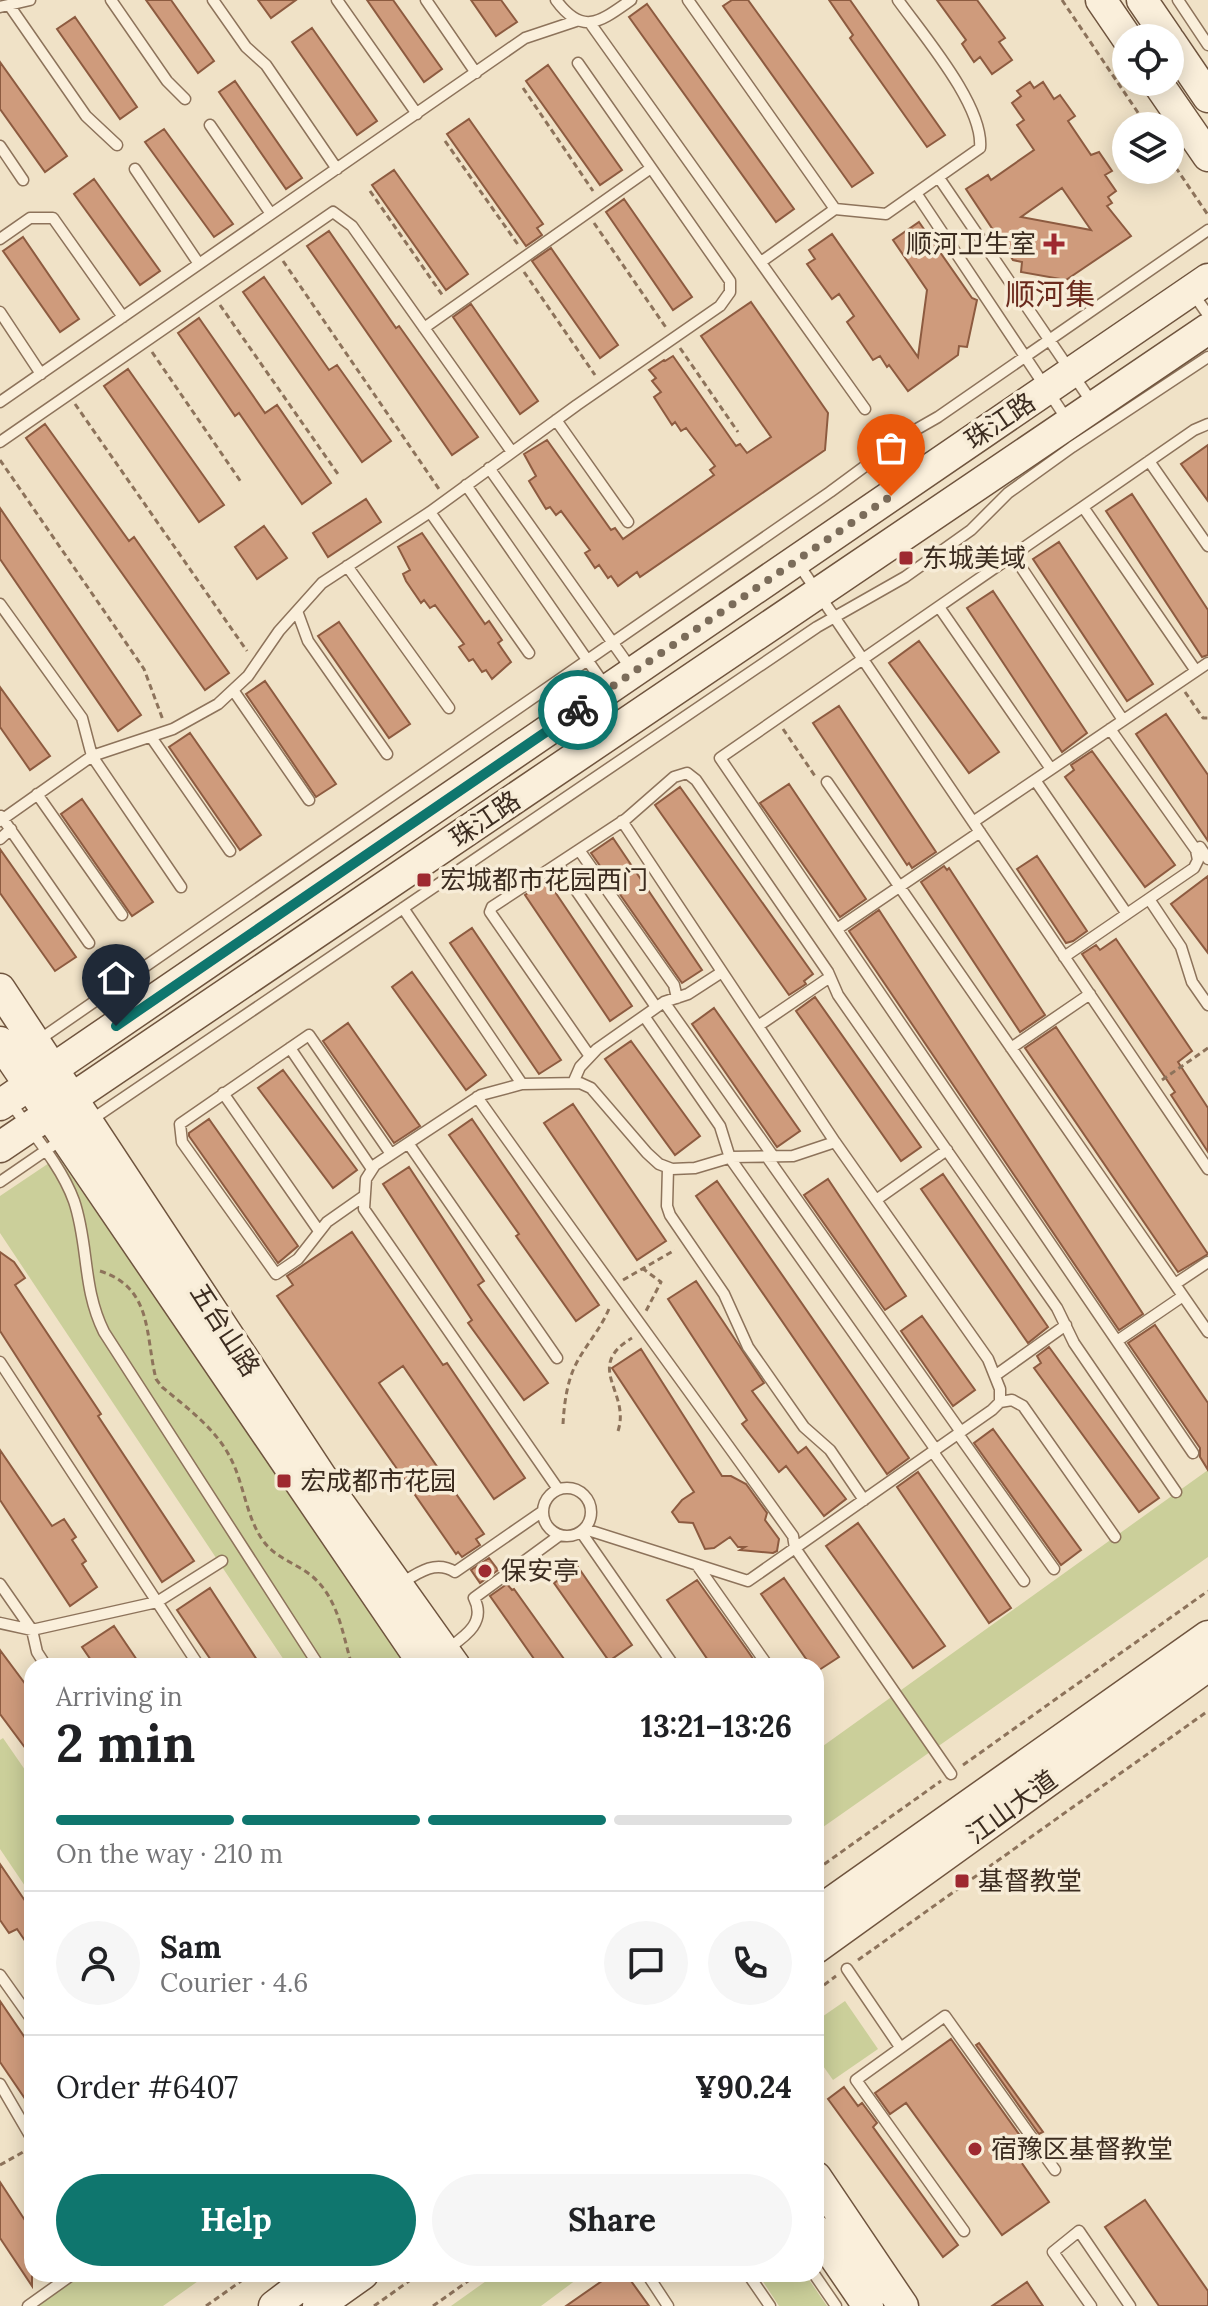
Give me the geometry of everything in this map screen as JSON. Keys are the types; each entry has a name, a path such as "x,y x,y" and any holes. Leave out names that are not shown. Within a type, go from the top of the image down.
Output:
{"street":[{"path":"1101,0 1117,24"},
{"path":"1142,0 1159,24"},
{"path":"1184,61 1208,97"},
{"path":"1167,96 1208,156"},
{"name":"珠江路","path":"0,1147 58,1125 147,1026 607,690 1046,389 1202,295"},
{"name":"珠江路","path":"18,1089 147,1026 826,605 1069,423 1208,329"},
{"name":"五台山路","path":"0,989 18,1089 58,1125 323,1480 388,1592 439,1658"},
{"name":"江山大道","path":"824,1907 1208,1636"},
{"name":"江山大道","path":"824,1942 1208,1666"},
{"path":"824,2189 903,2306"},
{"path":"824,2242 868,2306"},
{"path":"274,2306 317,2294 345,2282"}],"lane":[{"path":"30,0 5,6 86,116 117,145"},
{"path":"111,0 167,81 185,99"},
{"path":"213,0 246,47 266,65 337,169"},
{"path":"337,0 417,114"},
{"path":"426,0 476,73"},
{"path":"556,0 576,21"},
{"path":"0,402 525,38 576,21 601,21 631,0"},
{"path":"688,0 835,209"},
{"path":"761,262 835,209 886,214 980,148 981,135 960,88 898,0"},
{"path":"1178,0 1208,45"},
{"path":"590,23 865,409"},
{"path":"89,943 1,818 92,756 167,731 218,704 256,664 322,583 430,512 720,306 730,292 730,281 578,63"},
{"path":"210,125 271,214"},
{"path":"0,146 23,180"},
{"path":"424,328 651,168"},
{"path":"135,169 199,264"},
{"path":"939,178 1094,406"},
{"path":"916,193 1069,423"},
{"path":"0,442 333,212 352,226 512,452"},
{"path":"0,239 30,218 53,218 123,317"},
{"path":"12,1052 1208,230"},
{"path":"0,312 41,374"},
{"path":"0,1182 58,1125 403,908 826,605 905,577 971,530 1021,484 1208,357"},
{"path":"556,420 628,522"},
{"path":"1193,1453 720,758 1194,430 1208,424"},
{"path":"1149,461 1208,546"},
{"path":"489,468 634,672"},
{"path":"466,485 607,690"},
{"path":"1083,507 1196,671"},
{"path":"430,512 529,653"},
{"path":"1013,555 1123,720"},
{"path":"796,560 1208,1169"},
{"path":"347,566 449,708"},
{"path":"0,604 82,718 92,756 181,887"},
{"path":"939,607 1051,769"},
{"path":"297,611 308,641 387,754"},
{"path":"837,929 900,887 1035,780 1208,663"},
{"path":"233,690 309,800"},
{"path":"1110,729 1208,859"},
{"path":"151,737 230,851"},
{"path":"589,1055 490,912 492,907 622,821 674,777 680,773 692,776 830,977 838,995 1057,1308 1074,1343 1176,1492"},
{"path":"1035,780 1127,914"},
{"path":"827,782 1208,1332"},
{"path":"37,794 122,915"},
{"path":"622,821 835,1142 988,1359 996,1375 1000,1402"},
{"path":"0,839 11,829"},
{"path":"1064,957 1194,868 1201,846"},
{"path":"579,850 674,985 677,998"},
{"path":"558,864 770,1157 1054,1569"},
{"path":"1149,899 1181,947 1192,982 1208,1005"},
{"path":"403,908 522,1084"},
{"path":"573,1083 589,1055 660,1004 688,994 722,972"},
{"path":"758,1026 830,977"},
{"path":"1011,1048 1090,994"},
{"path":"644,1016 720,1126 730,1158 1024,1581"},
{"path":"364,1196 327,1222 298,1259 276,1274 182,1142 180,1124 309,1035 391,1154"},
{"path":"290,1048 372,1169"},
{"path":"558,1489 364,1209 366,1179 372,1169 477,1097 522,1084 573,1083 591,1088 647,1153 668,1168 695,1168 730,1158 793,1156 835,1142"},
{"path":"223,1093 319,1231"},
{"path":"477,1097 793,1536 795,1548 951,1774"},
{"path":"58,1125 81,1228 91,1299 104,1332 314,1658"},
{"path":"408,1143 557,1358"},
{"path":"876,1200 947,1150"},
{"path":"668,1168 667,1206 670,1215 724,1294 748,1347 804,1427 830,1450 864,1500"},
{"path":"1175,1284 1208,1262"},
{"path":"1117,1341 1183,1296"},
{"path":"996,1375 1066,1325"},
{"path":"0,1362 194,1658"},
{"path":"583,1530 748,1581 1000,1402 1012,1400 1023,1406 1115,1537"},
{"path":"558,1489 574,1489 587,1499 591,1514 583,1530 571,1536 549,1529 543,1511 546,1499 558,1489"},
{"path":"388,1592 428,1568 444,1567 455,1572 543,1511"},
{"path":"583,1530 669,1658"},
{"path":"444,1658 475,1624 479,1613 474,1598 560,1535"},
{"path":"0,1623 32,1630 157,1602 222,1561"},
{"path":"697,1565 762,1658"},
{"path":"0,1584 32,1630 41,1658"},
{"path":"847,1969 900,2047"},
{"path":"0,1975 24,2009"},
{"path":"964,2231 856,2080 945,2016 1055,2170"},
{"path":"0,2084 24,2125"},
{"path":"1091,2306 1053,2252 1079,2231 1130,2306"},
{"path":"28,2306 62,2282"},
{"path":"652,2282 668,2306"},
{"path":"754,2282 770,2306"},
{"path":"820,2282 836,2306"}],"path":[{"path":"1062,0 1138,112"},
{"path":"523,88 602,203"},
{"path":"445,141 603,387"},
{"path":"1184,180 1208,215"},
{"path":"370,191 452,309"},
{"path":"587,213 738,432"},
{"path":"276,252 447,500"},
{"path":"213,295 340,477"},
{"path":"145,342 241,482"},
{"path":"68,395 256,664"},
{"path":"0,460 144,669 167,731"},
{"path":"1179,683 1203,718 1208,718"},
{"path":"777,719 820,783 827,782"},
{"path":"1152,1086 1208,1048"},
{"path":"563,1424 572,1372 603,1325 614,1288 642,1268 689,1242"},
{"path":"85,1267 110,1275 137,1297 145,1314 156,1379 211,1431 229,1455 265,1544 313,1576 326,1592 341,1622 350,1658"},
{"path":"618,1431 620,1407 610,1380 610,1358 643,1326 661,1282 642,1268"},
{"path":"824,1864 1208,1591"},
{"path":"824,1985 1208,1711"},
{"path":"0,2165 24,2152"},
{"path":"206,2306 240,2282"},
{"path":"374,2306 408,2282"},
{"path":"433,2306 467,2282"}],"green space":[{"path":"58,1157 406,1658 283,1658 0,1233 0,1196"},
{"path":"1208,1470 1208,1557 824,1826 824,1745"},
{"path":"3,1738 24,1768 24,1885 0,1849 0,1740"},
{"path":"845,2001 878,2049 833,2080 824,2067 824,2015"},
{"path":"72,2282 197,2282 163,2306 38,2306"},
{"path":"485,2282 573,2282 541,2306 451,2306"},
{"path":"763,2282 810,2282 827,2306 779,2306"}],"building":[{"path":"146,0 171,0 214,61 198,73"},
{"path":"258,0 296,0 271,18"},
{"path":"367,0 393,0 442,69 424,82"},
{"path":"471,0 501,0 517,22 496,36"},
{"path":"732,0 748,0 873,173 852,187 723,6"},
{"path":"829,0 850,0 945,135 927,147 850,38 853,35"},
{"path":"937,0 977,0 1005,38 999,42 1012,60 992,74 980,57 974,62 962,44 966,40"},
{"path":"647,4 794,209 776,222 629,17"},
{"path":"75,17 137,107 120,119 57,29"},
{"path":"312,28 377,121 357,135 292,42"},
{"path":"0,62 67,156 45,172 0,109"},
{"path":"548,65 622,170 600,185 526,81"},
{"path":"235,81 302,178 286,189 219,92"},
{"path":"1030,82 1034,88 1043,82 1054,99 1060,95 1075,116 1068,121 1091,155 1099,152 1112,171 1105,175 1116,191 1108,197 1112,203 1107,206 1131,236 1066,280 1021,272 1022,262 1013,260 966,189 988,175 991,180 1034,150 1017,125 1024,120 1012,103 1021,96 1017,91","holes":["1062,188 1091,230 1021,217"]},
{"path":"469,119 543,224 537,228 542,235 526,246 447,134"},
{"path":"164,129 233,224 214,237 145,142"},
{"path":"394,170 468,274 446,290 372,185"},
{"path":"94,179 160,271 140,285 74,194"},
{"path":"624,199 692,297 673,310 606,212"},
{"path":"919,222 972,298 977,300 967,347 959,346 958,355 908,391 880,356 873,360 847,322 854,316 839,294 832,299 807,264 815,259 809,250 832,234 918,357 927,290 893,240"},
{"path":"329,231 396,328 399,326 478,437 452,455 307,246"},
{"path":"23,237 79,319 60,332 3,251"},
{"path":"551,248 618,345 600,358 532,261"},
{"path":"264,277 329,370 337,365 391,441 362,462 243,292"},
{"path":"751,302 828,413 825,450 640,577 637,572 618,586 599,565 595,568 585,553 590,550 561,511 556,515 550,507 546,509 529,481 536,476 524,454 547,440 611,530 615,528 623,539 714,475 710,470 715,466 686,428 681,431 675,422 672,425 654,397 661,392 652,381 656,378 649,370 673,356 736,446 740,444 747,453 771,437 701,336"},
{"path":"471,304 538,401 520,414 453,317"},
{"path":"199,318 265,413 277,405 331,483 302,504 239,413 235,416 178,333"},
{"path":"128,369 224,505 199,522 104,386"},
{"path":"45,424 129,541 134,537 229,673 205,690 26,438"},
{"path":"1208,445 1208,501 1181,464"},
{"path":"1132,494 1208,610 1208,655 1202,657 1106,511"},
{"path":"366,499 381,522 328,557 313,533"},
{"path":"0,508 141,715 118,731 0,559"},
{"path":"264,526 287,558 257,579 235,547"},
{"path":"422,533 485,624 489,621 502,640 498,643 511,662 492,679 486,670 482,672 473,659 469,661 459,647 464,644 435,605 430,608 424,600 421,603 406,581 403,574 410,570 398,547"},
{"path":"1059,542 1153,684 1127,701 1033,559"},
{"path":"993,591 1087,733 1062,752 967,608"},
{"path":"339,622 410,724 389,738 318,636"},
{"path":"919,641 999,752 969,773 889,663"},
{"path":"265,681 336,784 316,797 246,694"},
{"path":"0,687 50,756 30,770 0,727"},
{"path":"839,706 936,852 912,868 909,863 907,865 813,723"},
{"path":"1166,714 1208,775 1208,841 1136,734"},
{"path":"190,733 261,835 240,850 169,747"},
{"path":"1092,751 1175,865 1145,887 1065,777 1074,770 1071,765"},
{"path":"789,784 866,899 840,917 760,803"},
{"path":"680,787 813,974 804,981 806,984 789,995 655,805"},
{"path":"82,799 153,902 132,916 61,814"},
{"path":"613,838 702,970 682,983 591,853"},
{"path":"0,849 76,957 55,971 0,893"},
{"path":"1037,856 1087,931 1073,941 1066,943 1017,869"},
{"path":"944,866 947,870 949,868 1045,1015 1020,1032 921,882"},
{"path":"1208,876 1208,953 1171,904"},
{"path":"547,880 632,1006 610,1021 525,895"},
{"path":"879,910 1143,1314 1119,1330 849,931"},
{"path":"472,928 561,1060 539,1074 450,943"},
{"path":"1116,939 1192,1051 1178,1062 1208,1108 1208,1152 1171,1095 1175,1092 1082,954 1096,945 1100,950"},
{"path":"412,972 486,1075 466,1090 392,987"},
{"path":"815,997 921,1147 901,1161 796,1011"},
{"path":"714,1008 800,1131 777,1147 692,1024"},
{"path":"348,1023 420,1126 394,1143 323,1041"},
{"path":"1056,1027 1208,1254 1178,1272 1025,1048"},
{"path":"631,1041 700,1136 675,1155 605,1059"},
{"path":"283,1070 357,1170 333,1188 258,1088"},
{"path":"573,1104 666,1241 637,1260 544,1123"},
{"path":"209,1119 298,1246 278,1263 189,1136"},
{"path":"472,1119 599,1305 576,1321 449,1135"},
{"path":"409,1167 484,1281 478,1285 548,1383 524,1400 468,1323 472,1320 383,1184"},
{"path":"943,1174 1048,1327 1028,1343 921,1189"},
{"path":"828,1179 906,1296 885,1310 804,1195"},
{"path":"717,1181 909,1458 887,1474 696,1196"},
{"path":"352,1232 525,1478 494,1499 403,1366 379,1383 484,1534 476,1539 480,1545 462,1557 458,1552 456,1554 277,1296 293,1285 287,1276"},
{"path":"0,1252 14,1262 25,1278 15,1285 194,1561 162,1582 0,1331"},
{"path":"696,1281 764,1383 752,1391 798,1453 806,1447 846,1499 824,1516 786,1466 779,1472 742,1424 747,1420 668,1299"},
{"path":"922,1316 975,1390 953,1406 901,1331"},
{"path":"1155,1325 1208,1403 1208,1470 1200,1457 1200,1448 1128,1343"},
{"path":"1049,1347 1159,1498 1139,1512 1034,1368 1041,1363 1037,1356"},
{"path":"641,1349 722,1476 731,1476 746,1484 767,1513 765,1520 779,1539 777,1551 740,1550 745,1547 738,1547 730,1537 714,1548 705,1549 693,1523 679,1522 672,1512 694,1492 612,1368"},
{"path":"993,1429 1081,1550 1061,1565 974,1443"},
{"path":"0,1450 52,1526 64,1519 76,1537 72,1540 86,1561 82,1564 97,1587 70,1606 0,1500"},
{"path":"918,1472 1011,1608 989,1623 897,1487"},
{"path":"858,1523 945,1646 913,1668 826,1546"},
{"name":"保安亭","path":"489,1558 498,1570 480,1583 471,1570"},
{"path":"578,1567 632,1645 613,1658 607,1658 554,1583"},
{"path":"784,1578 839,1657 824,1667 824,1658 805,1658 761,1594"},
{"path":"697,1580 752,1658 707,1658 667,1600"},
{"path":"507,1584 514,1589 563,1658 533,1658 490,1596"},
{"path":"210,1588 256,1658 210,1658 177,1610"},
{"path":"114,1626 136,1658 90,1658 82,1647"},
{"path":"0,1650 24,1682 24,1746 0,1714"},
{"path":"0,1864 24,1899 24,1939 17,1929 9,1933 0,1920"},
{"path":"0,2001 24,2036 24,2097 0,2062"},
{"name":"宿豫区基督教堂","path":"951,2039 1026,2144 1014,2152 1049,2202 1002,2235 906,2103 890,2114 875,2093"},
{"path":"979,2043 1043,2132 1039,2134 976,2045"},
{"path":"844,2087 858,2106 862,2103 877,2123 873,2127 958,2245 943,2257 828,2099"},
{"path":"0,2182 24,2219 24,2274 0,2238"},
{"path":"1145,2200 1208,2291 1208,2306 1159,2306 1105,2227"},
{"path":"600,2282 632,2282 649,2306 566,2306"},
{"path":"1027,2282 1043,2306 992,2306"}],"way so far":[{"path":"578,710 891,496"}],"place":[{"name":"顺河卫生室","path":"1054,244"},
{"name":"东城美域","path":"906,558"},
{"name":"宏城都市花园西门","path":"424,880"},
{"name":"宏成都市花园","path":"284,1481"},
{"name":"保安亭","path":"485,1571"},
{"name":"基督教堂","path":"962,1881"},
{"name":"宿豫区基督教堂","path":"975,2149"}],"district":[{"name":"顺河集","path":"1050,295"}],"route":[{"path":"116,1026 578,710"}]}
